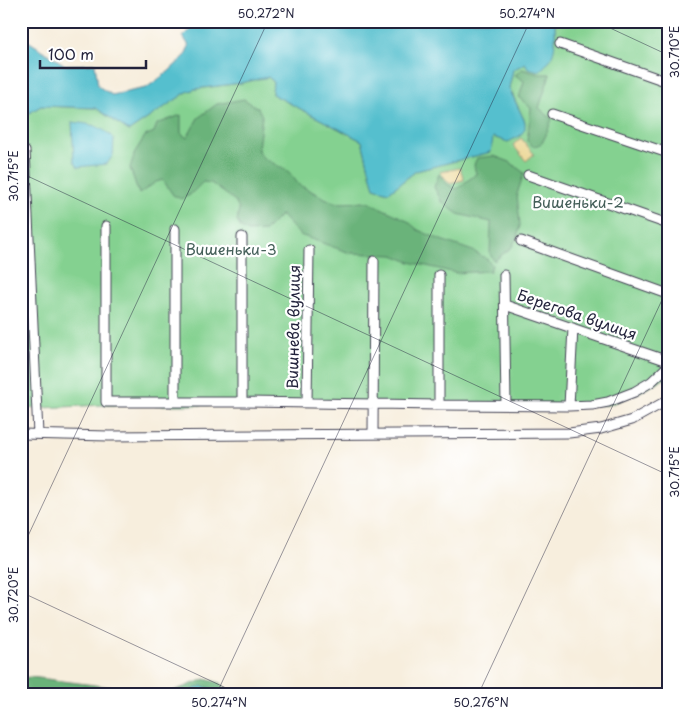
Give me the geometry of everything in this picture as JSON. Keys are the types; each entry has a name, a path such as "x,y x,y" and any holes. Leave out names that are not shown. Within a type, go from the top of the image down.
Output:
{"street":[{"path":"560,44 668,82"},
{"path":"552,114 668,153"},
{"path":"25,151 38,434"},
{"path":"528,174 668,224"},
{"path":"106,226 106,402 592,405 608,402 634,392 651,382 668,366"},
{"path":"175,229 175,402"},
{"path":"242,237 242,402"},
{"path":"521,241 668,294"},
{"name":"Вишнева вулиця","path":"307,403 309,250"},
{"path":"373,434 374,261"},
{"path":"439,275 440,405"},
{"path":"504,275 506,405"},
{"name":"Берегова вулиця","path":"505,305 668,361"},
{"path":"569,406 573,328"},
{"path":"21,434 109,436 569,433 601,429 632,420 668,400"}],"green space":[{"name":"Вишеньки-3","path":"555,21 668,21 668,377 638,393 609,405 103,405 21,409 21,114 26,115 41,106 96,108 129,131 187,92 268,77 273,81 272,94 362,141 374,188 389,192 416,171 491,152 492,137 499,139 525,122 509,87 513,70 525,63 555,38"},
{"path":"522,69 539,74 550,74 539,108 552,119 542,143 534,147 527,141 531,108 519,98 524,81 515,75"},
{"path":"244,99 258,108 262,116 258,149 262,157 289,172 299,185 335,203 368,202 405,219 418,230 473,251 487,259 492,265 490,271 456,273 410,262 393,255 350,253 300,235 281,215 265,231 248,232 241,228 237,221 239,209 234,200 211,183 203,182 190,195 181,199 173,195 163,180 156,182 139,194 130,168 135,152 145,136 154,132 157,124 181,115 181,133 187,138 198,118 217,104"},
{"path":"494,156 510,162 524,173 517,194 520,225 518,235 512,247 494,261 490,254 491,222 458,214 442,202 434,187 439,174 448,185 457,189 476,174 474,165 477,158"},
{"path":"31,677 168,693 205,679 221,683 230,695 222,695 217,690 202,687 180,695 90,695 60,692 21,694 21,678"}],"sand":[{"path":"521,138 534,154 526,161 513,145"},
{"path":"460,168 464,180 449,183 440,172"}],"water":[{"path":"192,21 555,21 555,42 550,60 539,71 528,68 525,63 513,70 509,88 525,122 525,129 520,136 508,142 493,137 491,152 416,171 389,192 374,188 362,141 272,94 273,81 268,77 187,92 129,131 96,108 41,106 26,115 21,114 21,39 25,39 65,65 95,64 98,86 112,95 146,88 168,72 185,56 189,46 183,36 191,28"},
{"path":"72,122 99,128 114,139 113,155 107,164 78,167 74,161"},
{"path":"202,686 217,690 222,695 180,695"}],"park label":[{"name":"Вишеньки-2","path":"578,203"}]}
